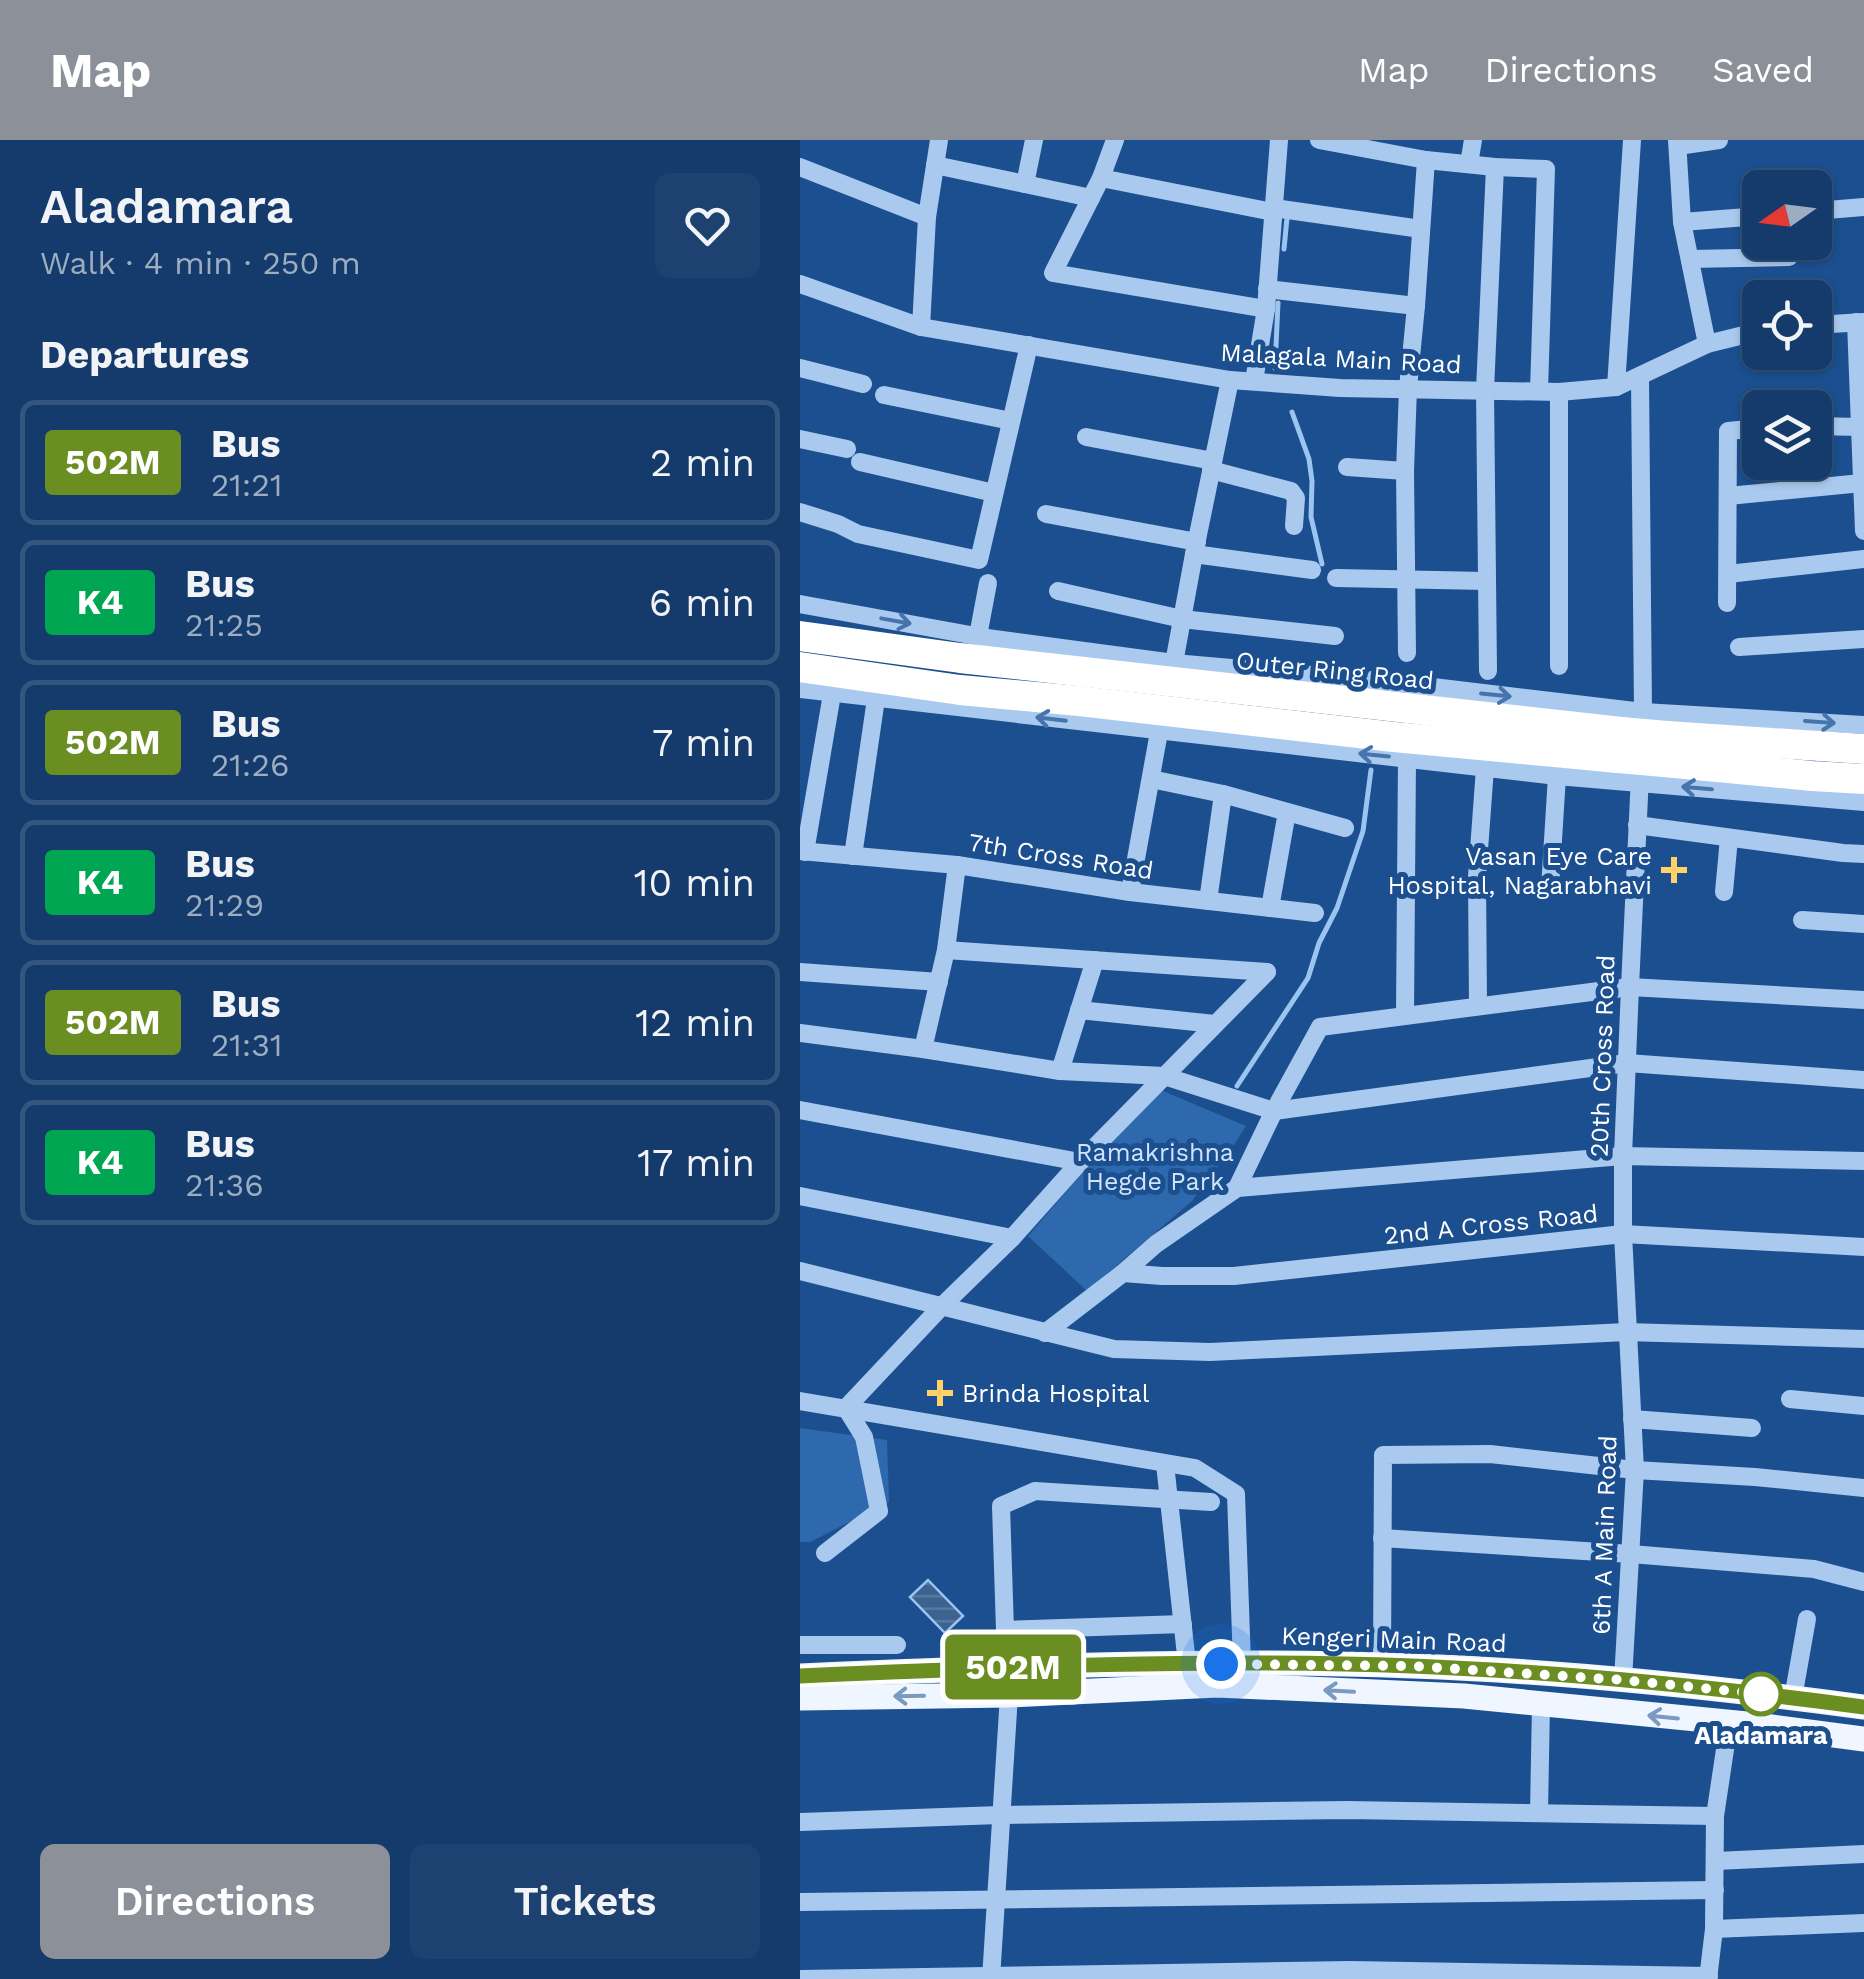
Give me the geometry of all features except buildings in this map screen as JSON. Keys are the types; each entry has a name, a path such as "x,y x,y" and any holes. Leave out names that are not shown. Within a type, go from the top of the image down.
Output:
{"highway":[{"name":"Outer Ring Road","path":"800,636 960,658 1628,734 1665,749 1812,776 1864,778"},
{"name":"Outer Ring Road","path":"800,667 960,690 1394,737 1628,734"},
{"name":"Outer Ring Road","path":"1665,749 1864,750"}],"main road":[{"name":"Kengeri Main Road","path":"800,1676 1051,1666 1382,1666 1623,1680 1864,1707"},
{"path":"800,1698 1217,1685 1464,1696 1864,1739"}],"street":[{"path":"921,327 927,217 939,140"},
{"path":"1025,184 1034,140"},
{"path":"1115,140 1101,178 1053,274 1266,309"},
{"path":"1254,381 1266,309 1279,140"},
{"path":"1319,140 1426,160 1546,169 1539,390"},
{"path":"1469,164 1473,140"},
{"path":"1616,387 1632,140"},
{"path":"1708,344 1682,222 1677,143 1718,140"},
{"path":"1407,652 1408,388 1426,160"},
{"path":"935,165 1091,198"},
{"path":"800,167 927,217"},
{"path":"1488,671 1486,390 1496,167"},
{"path":"1101,178 1273,210 1421,229"},
{"path":"1832,210 1864,207"},
{"path":"1682,222 1742,217"},
{"path":"1690,259 1742,258"},
{"name":"Malagala Main Road","path":"800,284 921,327 1230,380 1340,388 1559,392 1616,387 1708,344 1742,336"},
{"path":"1267,289 1416,306"},
{"path":"1832,324 1860,322 1864,531"},
{"path":"800,512 858,534 979,560 1028,345"},
{"path":"800,368 863,384"},
{"name":"20th Cross Road","path":"1626,1332 1623,1156 1641,783 1628,734 1640,378"},
{"path":"1174,663 1230,380"},
{"path":"1559,392 1559,666"},
{"path":"884,394 1011,421"},
{"path":"1832,426 1860,427"},
{"path":"1727,603 1728,431 1742,430"},
{"path":"1086,437 1212,465 1291,491 1296,498 1294,526"},
{"path":"800,439 994,494"},
{"path":"1347,467 1405,470"},
{"path":"1728,496 1862,483"},
{"path":"1046,514 1312,570"},
{"path":"1728,574 1864,559"},
{"path":"1336,578 1486,581"},
{"path":"978,636 988,583"},
{"path":"1058,590 1182,619 1335,636"},
{"path":"800,604 978,636 1174,663 1391,682 1628,734 1864,725"},
{"path":"1738,647 1864,639"},
{"path":"800,689 1557,776 1864,802"},
{"path":"802,852 832,694"},
{"path":"852,856 876,699"},
{"path":"1130,892 1159,732"},
{"path":"1405,1015 1408,759"},
{"path":"1478,1006 1477,877 1486,768"},
{"path":"1550,888 1557,776"},
{"path":"1151,779 1345,828"},
{"path":"1208,902 1222,794"},
{"path":"1270,908 1287,812"},
{"path":"1637,825 1864,854"},
{"path":"1724,892 1729,838"},
{"name":"7th Cross Road","path":"802,852 957,865 1130,892 1315,913"},
{"path":"923,1049 946,950 957,865"},
{"path":"1802,920 1864,924"},
{"path":"846,1408 1267,972 946,950"},
{"path":"1060,1071 1095,960"},
{"path":"800,972 940,982"},
{"path":"1045,1333 1156,1244 1236,1188 1320,1027 1630,987 1864,1000"},
{"path":"1079,1010 1215,1024"},
{"path":"800,1032 1060,1071 1164,1076 1274,1111 1627,1062 1864,1080"},
{"path":"800,1110 1080,1162"},
{"path":"1236,1188 1623,1156 1864,1161"},
{"path":"800,1196 1012,1238"},
{"name":"2nd A Cross Road","path":"1123,1273 1234,1276 1622,1234 1864,1247"},
{"path":"800,1271 1114,1349 1210,1352 1626,1332 1864,1339"},
{"name":"6th A Main Road","path":"1623,1680 1635,1470 1626,1332"},
{"path":"800,1400 1195,1468 1236,1494 1242,1664"},
{"path":"1790,1400 1864,1406"},
{"path":"825,1552 878,1512 864,1437 846,1408"},
{"path":"1632,1419 1752,1428"},
{"path":"1382,1666 1383,1455 1490,1454 1864,1488"},
{"path":"1165,1464 1188,1664"},
{"path":"1183,1624 1005,1630 1001,1506 1035,1490 1211,1502"},
{"path":"1382,1538 1814,1570 1864,1582"},
{"path":"1793,1698 1807,1619"},
{"path":"800,1645 898,1645"},
{"path":"991,1978 1009,1694"},
{"path":"1539,1813 1541,1704"},
{"path":"800,1979 1350,1970 1709,1977 1714,1929 1715,1816 1729,1724"},
{"path":"800,1822 1346,1810 1715,1816"},
{"path":"1716,1861 1864,1854"},
{"path":"800,1902 1715,1890"},
{"path":"1714,1929 1864,1923"}],"green space":[{"name":"Ramakrishna Hegde Park","path":"1156,1088 1246,1126 1192,1201 1087,1291 1028,1236"},
{"path":"800,1428 887,1440 889,1502 810,1542 800,1542"}],"shaded area":[{"path":"928,1580 963,1616 945,1633 910,1597"}],"waterway":[{"path":"1284,249 1287,218"},
{"path":"1275,368 1278,303"},
{"path":"1292,412 1309,459 1311,517 1322,564"},
{"path":"1237,1086 1308,978 1363,831 1371,770"}],"bus line":[{"name":"502M","path":"800,1676 1070,1666 1412,1666 1659,1684 1864,1707"}],"place":[{"name":"Vasan Eye Care Hospital, Nagarabhavi","path":"1674,870"},
{"name":"Brinda Hospital","path":"940,1393"},
{"name":"Aladamara","path":"1761,1694"}],"route":[{"path":"1221,1664 1412,1666 1761,1694"}]}
